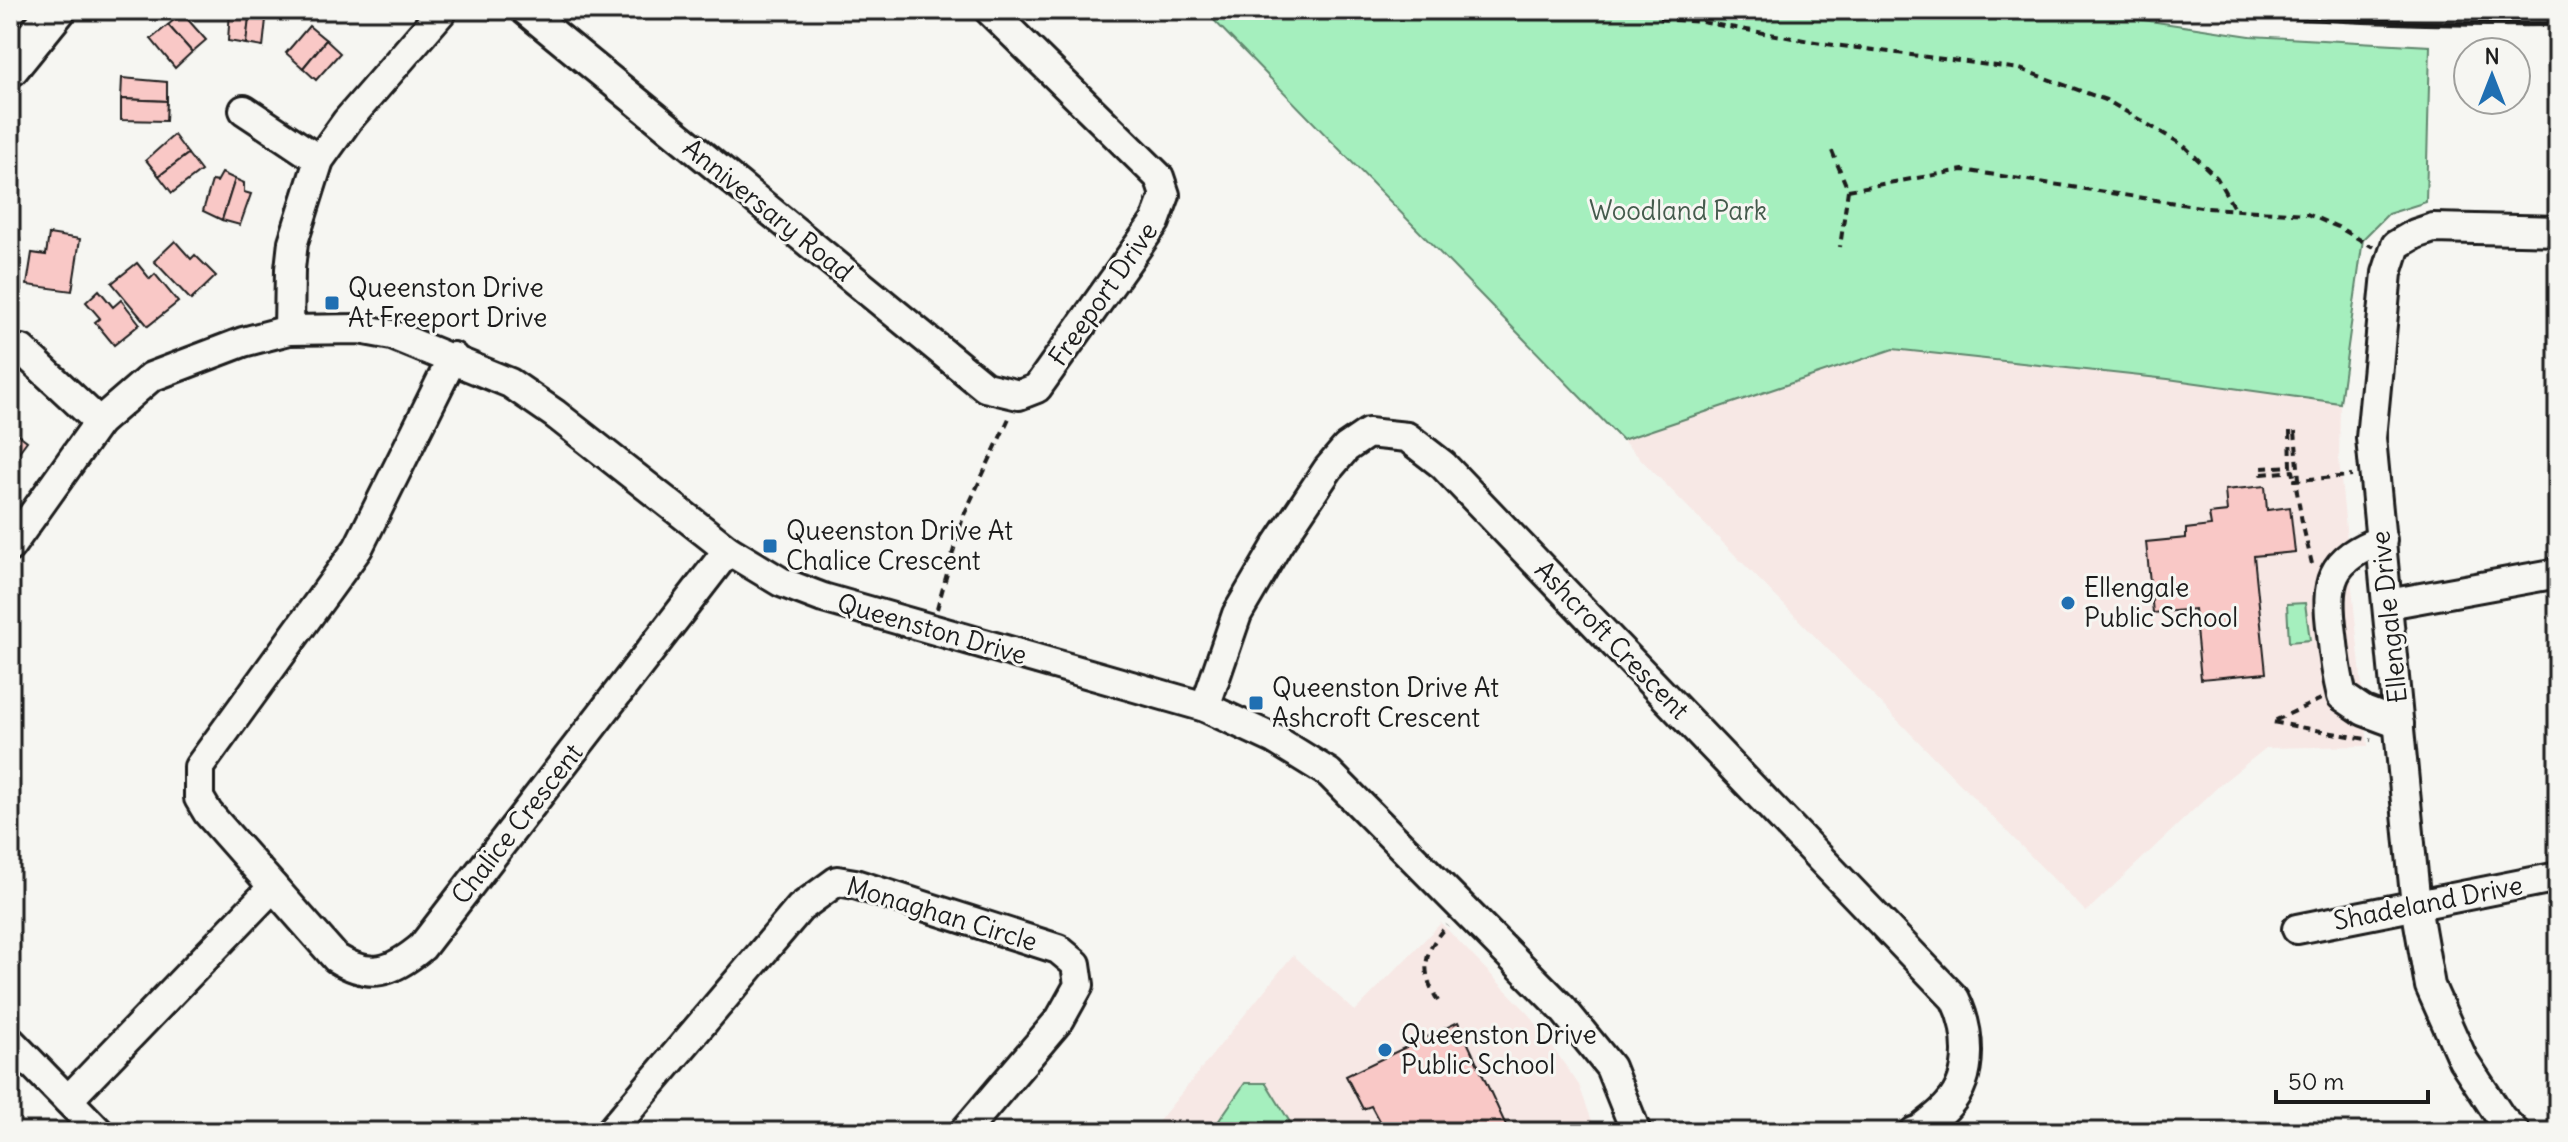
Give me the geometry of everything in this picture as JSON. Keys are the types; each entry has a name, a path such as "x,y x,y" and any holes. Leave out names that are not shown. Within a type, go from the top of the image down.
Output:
{"main road":[{"path":"10,68 57,10"}],"street":[{"path":"289,330 293,242 319,160 347,121 443,10"},
{"name":"Anniversary Road","path":"525,10 985,387 1019,395"},
{"name":"Freeport Drive","path":"989,10 1159,177 1165,195 1155,222 1037,388 1019,395"},
{"path":"244,110 319,160"},
{"path":"2392,259 2396,245 2433,228 2558,231"},
{"name":"Ellengale Drive","path":"2392,259 2387,273 2371,438 2416,906 2430,986 2463,1060 2501,1118 2515,1132"},
{"name":"Queenston Drive","path":"10,547 99,422 151,377 243,342 289,330 359,329 392,335 453,357 510,383 555,414 728,550 781,582 823,598 1205,707 1274,739 1329,773 1592,1042 1610,1067 1636,1132"},
{"path":"22,350 99,422"},
{"name":"Chalice Crescent","path":"453,357 358,548 199,767 199,798 208,813 336,958 351,968 385,971 403,963 431,935 728,550"},
{"name":"Ashcroft Crescent","path":"1205,707 1237,614 1278,544 1328,469 1346,448 1368,433 1407,437 1443,465 1955,999 1964,1018 1967,1042 1966,1064 1960,1085 1950,1103 1914,1132"},
{"path":"2382,540 2359,548 2338,568 2329,586 2328,606 2342,696 2400,734"},
{"path":"2388,604 2558,573"},
{"name":"Shadeland Drive","path":"2297,929 2558,877"},
{"name":"Monaghan Circle","path":"610,1132 800,908 837,881 855,884 1058,949 1076,964 1079,985 1060,1019 964,1132"},
{"path":"68,1100 273,887"},
{"path":"10,1041 99,1132"}],"path":[{"path":"1660,19 1701,22 1827,44 2020,69 2106,100 2183,145 2217,178 2235,210"},
{"path":"1832,151 1848,190 1840,247"},
{"path":"1848,190 1963,170 2192,206 2307,214 2338,227 2392,259"},
{"path":"932,629 963,517 1019,395"},
{"path":"2292,431 2297,480 2293,471 2262,474 2262,468 2291,466 2292,431"},
{"path":"2327,697 2272,722 2400,734"},
{"path":"1438,1001 1428,985 1427,959 1437,936 1462,908"}],"shaded area":[{"name":"Ellengale Public School","path":"1893,349 2168,379 2340,403 2339,460 2368,746 2266,748 2222,783 2086,912 1622,440"},
{"name":"Queenston Drive Public School","path":"1441,923 1530,1015 1579,1085 1596,1132 1150,1132 1293,955 1355,1011"}],"green space":[{"name":"Woodland Park","path":"1204,10 2076,10 2250,36 2430,46 2426,202 2388,214 2363,239 2340,403 2168,379 1893,349 1622,440"},
{"path":"2305,603 2310,640 2289,642 2287,604"},
{"path":"1245,1083 1266,1083 1296,1132 1211,1132"}],"building":[{"path":"230,10 250,10 246,44 228,41"},
{"path":"250,10 267,10 263,47 246,44"},
{"path":"182,13 206,40 192,52 168,25"},
{"path":"168,25 192,52 175,68 151,39"},
{"path":"309,26 326,40 303,68 286,53"},
{"path":"326,40 340,53 316,80 303,68"},
{"path":"122,78 167,82 167,101 121,99"},
{"path":"121,99 167,101 166,121 121,120"},
{"path":"174,135 188,154 159,176 146,160"},
{"path":"188,154 201,171 172,193 159,176"},
{"path":"222,173 235,179 222,220 203,211 212,181 217,182"},
{"path":"235,179 244,183 244,192 251,194 240,225 222,220"},
{"path":"49,234 80,239 72,291 27,285 32,253 46,255"},
{"path":"10,238 20,238 21,290 10,290"},
{"path":"175,241 191,259 195,255 216,276 191,300 154,261"},
{"path":"137,263 150,279 155,274 178,302 148,326 112,283"},
{"path":"99,290 113,307 121,300 140,324 114,345 95,322 100,318 86,302"},
{"path":"10,428 27,441 10,464"},
{"path":"2265,486 2267,510 2290,507 2295,552 2254,556 2266,673 2201,679 2194,609 2153,613 2146,542 2186,538 2186,529 2211,526 2209,514 2227,512 2225,490"},
{"path":"1458,1022 1509,1132 1385,1132 1371,1106 1363,1109 1346,1076"}],"railway":[{"path":"2207,10 2382,22 2558,24"},
{"path":"2396,10 2558,10"}],"place":[{"name":"Queenston Drive At Freeport Drive","path":"332,303"},
{"name":"Queenston Drive At Chalice Crescent","path":"770,546"},
{"name":"Ellengale Public School","path":"2068,603"},
{"name":"Queenston Drive At Ashcroft Crescent","path":"1256,703"},
{"name":"Queenston Drive Public School","path":"1385,1050"}]}
